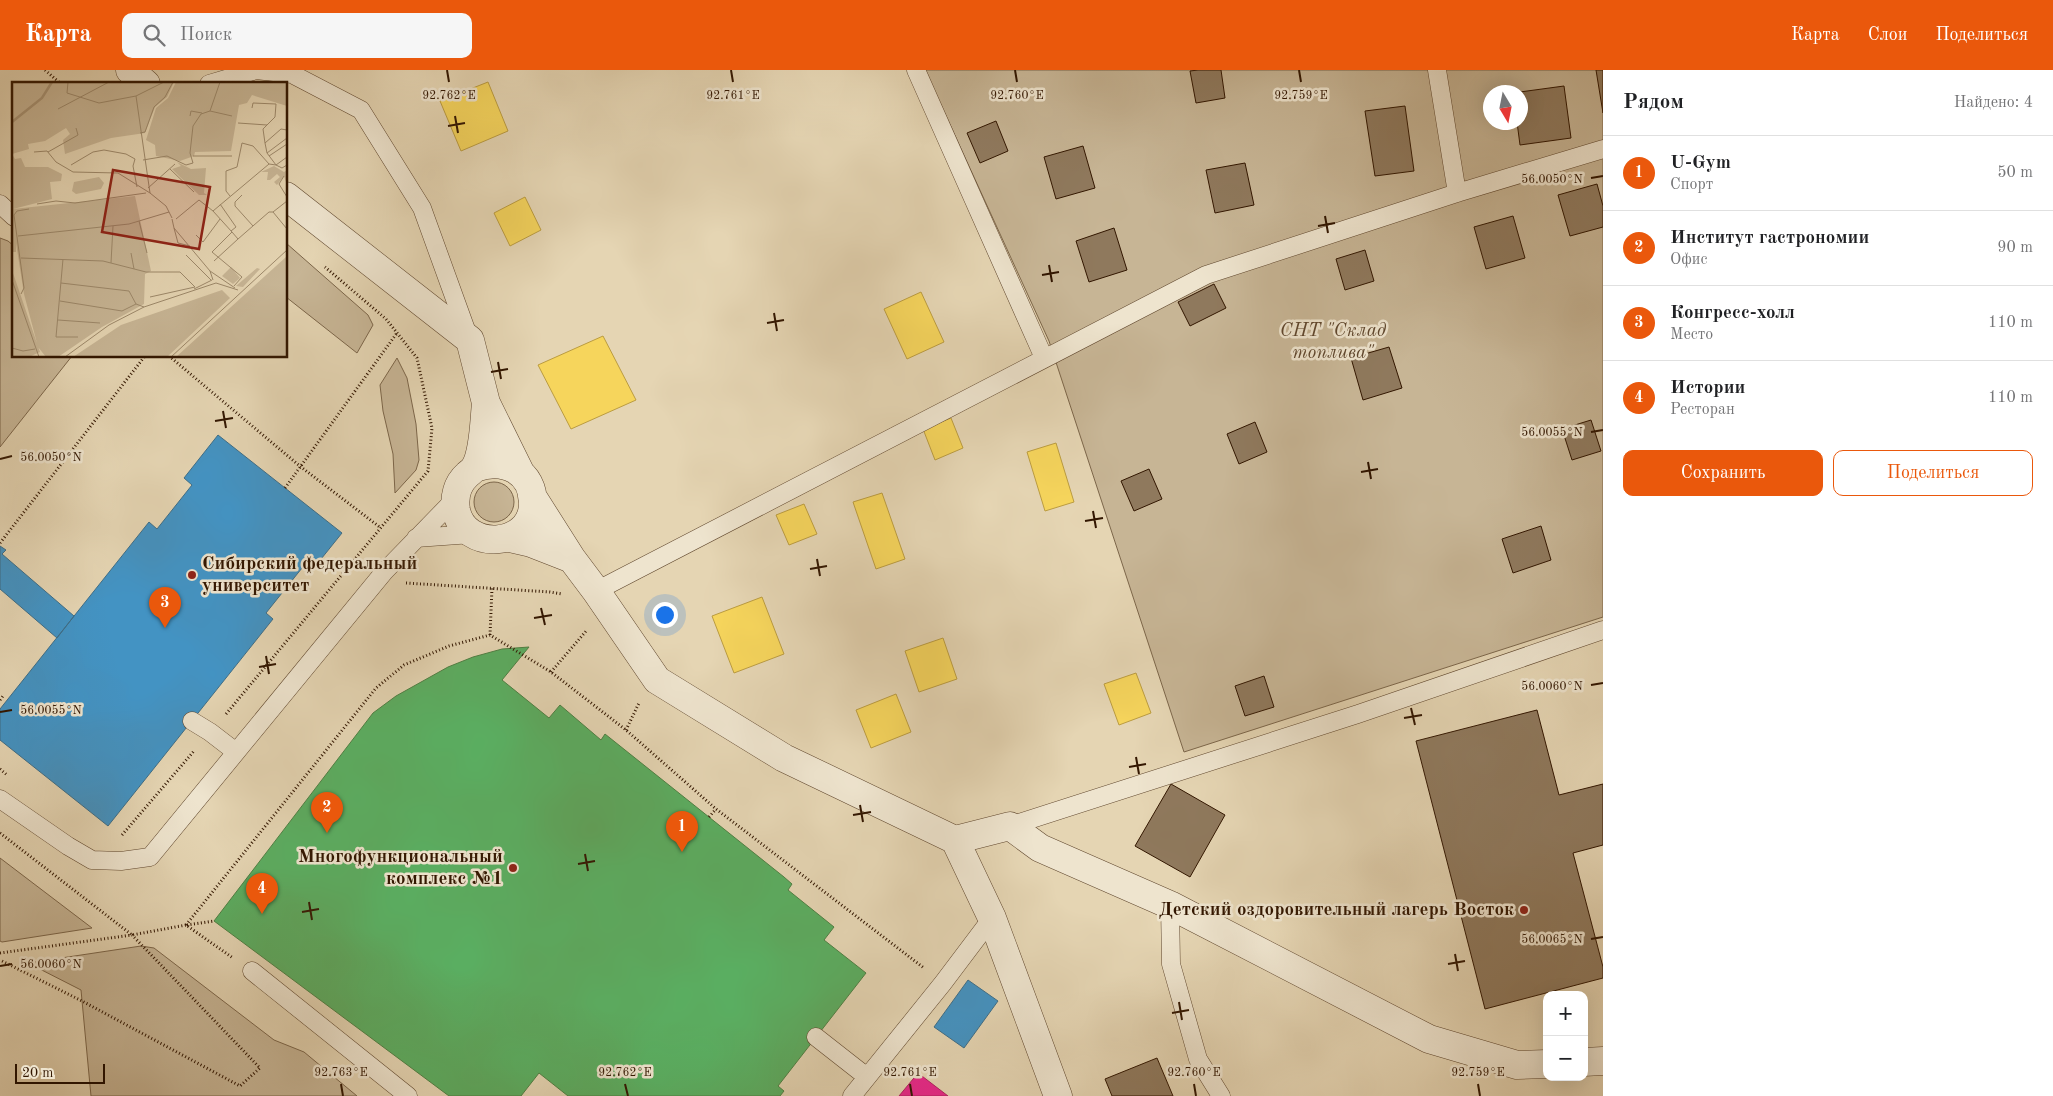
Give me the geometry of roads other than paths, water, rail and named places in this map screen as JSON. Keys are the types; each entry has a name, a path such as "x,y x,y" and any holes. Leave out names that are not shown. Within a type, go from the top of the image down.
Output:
{"street":[{"path":"130,70 144,82"},
{"path":"288,198 470,340 486,404 527,485 572,559 657,680 784,758 955,840 992,918 1058,1096"},
{"path":"475,468 483,436 486,404"},
{"path":"510,538 521,530 529,520 533,508 527,485 511,467 487,464 475,468 465,476 459,486 455,499 457,512 462,524 472,534 484,539 510,538 532,543 572,559"},
{"path":"955,840 1010,826 1040,848 1170,905 1429,1039 1517,1065 1543,1064"},
{"path":"1588,1062 1603,1061"}],"lane":[{"path":"216,82 256,70 292,74 362,110 422,208 470,340"},
{"path":"916,70 1044,358"},
{"path":"1437,70 1456,193"},
{"path":"596,591 1206,275 1456,193 1603,149"},
{"path":"0,204 12,214"},
{"path":"0,799 68,846 92,860 120,861 150,857 384,572 455,499"},
{"path":"416,538 472,534"},
{"path":"1010,826 1358,714 1603,630"},
{"path":"192,721 236,752"},
{"path":"1170,905 1171,964 1198,1059 1221,1096"},
{"path":"852,1096 944,983 992,918"},
{"path":"252,971 408,1096"},
{"path":"816,1037 868,1078"}],"place":[{"name":"Сибирский федеральный университет","path":"192,575"},
{"name":"Конгресс-холл","path":"165,628"},
{"name":"Институт гастрономии","path":"327,833"},
{"name":"U-Gym","path":"682,852"},
{"name":"Многофункциональный комплекс №1","path":"513,868"},
{"name":"Детский оздоровительный лагерь Восток","path":"1524,910"},
{"name":"Истории","path":"262,914"}],"park label":[{"name":"СНТ \"Склад топлива\"","path":"1333,342"}]}
